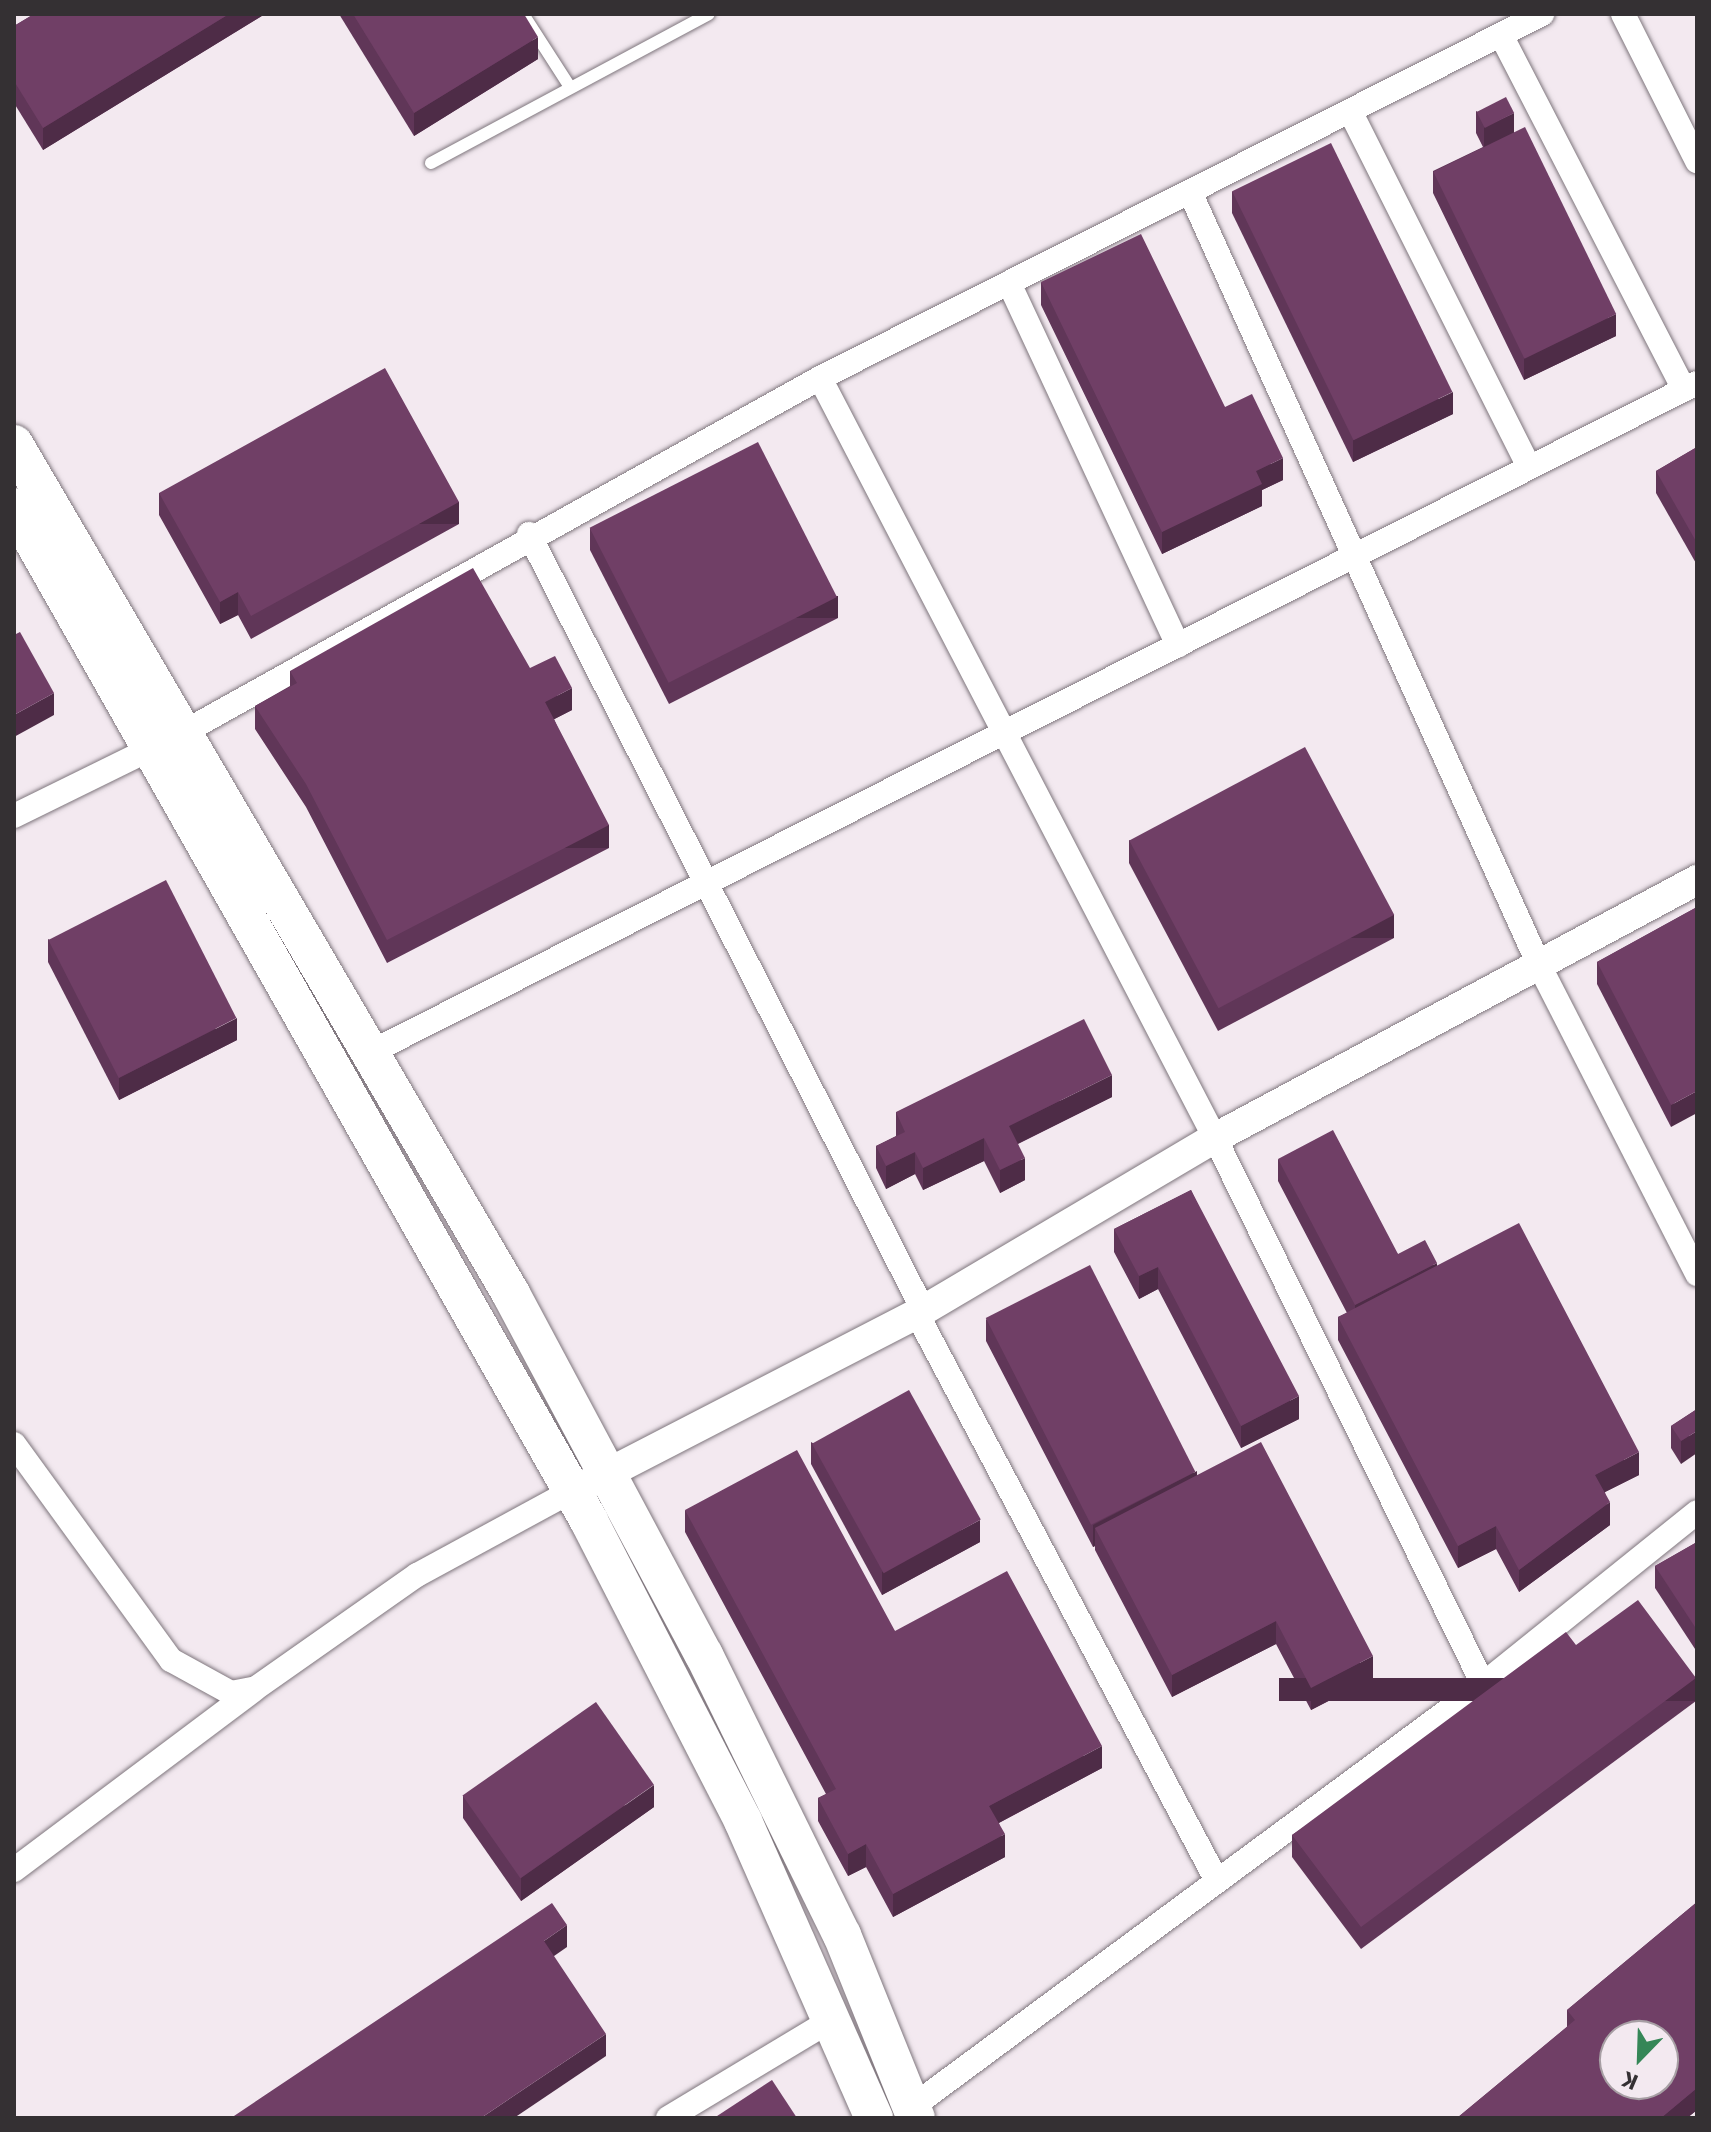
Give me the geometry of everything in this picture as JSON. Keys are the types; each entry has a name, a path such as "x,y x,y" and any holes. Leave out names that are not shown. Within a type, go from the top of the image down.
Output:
{"main road":[{"path":"14,444 186,731 371,1052 607,1473 842,1935 914,2112"},
{"path":"14,507 572,1491 743,1821 833,2019 874,2118"}],"street":[{"path":"186,731 529,534 820,378 1542,14"},
{"path":"1623,14 1697,161"},
{"path":"371,1052 1690,386 1501,35"},
{"path":"1350,111 1529,467"},
{"path":"1190,192 1357,554 1540,967 1697,1274"},
{"path":"1009,283 1178,645"},
{"path":"820,378 1215,1138 1483,1684"},
{"path":"529,534 920,1312 1217,1881"},
{"path":"14,816 152,748"},
{"path":"14,1870 256,1688 417,1575 572,1491 920,1312 1215,1138 1540,967 1697,880"},
{"path":"14,1444 171,1660 231,1693 256,1688"},
{"path":"914,2112 1217,1881 1483,1684 1697,1512"},
{"path":"668,2118 833,2019"}],"lane":[{"path":"523,14 570,87"},
{"path":"431,163 709,14"}],"building":[{"path":"34,14 229,14 43,128 14,81 14,26"},
{"path":"353,14 524,14 538,37 414,113"},
{"path":"1506,97 1514,113 1485,128 1477,112"},
{"path":"1525,127 1616,314 1525,359 1433,172"},
{"path":"1331,143 1452,392 1354,440 1232,191"},
{"path":"1141,234 1225,407 1252,394 1283,458 1256,471 1262,484 1162,532 1041,282"},
{"path":"385,368 459,502 251,616 238,592 220,602 159,493"},
{"path":"758,442 837,597 669,683 590,528"},
{"path":"1697,447 1697,543 1656,471"},
{"path":"473,568 530,668 555,656 572,688 545,702 609,825 387,940 306,784 255,706 297,683 290,671"},
{"path":"20,632 54,693 14,715 14,635"},
{"path":"1305,747 1394,915 1218,1008 1129,840"},
{"path":"166,880 236,1018 119,1078 48,940"},
{"path":"1697,907 1697,1091 1671,1105 1597,962"},
{"path":"1084,1019 1112,1075 1009,1126 1025,1158 1000,1170 984,1138 923,1168 915,1152 886,1166 876,1146 905,1132 896,1112"},
{"path":"1333,1130 1398,1254 1425,1240 1437,1263 1355,1305 1278,1159"},
{"path":"1191,1190 1299,1396 1241,1426 1158,1267 1139,1276 1114,1229"},
{"path":"1519,1223 1639,1452 1595,1475 1610,1502 1519,1570 1496,1526 1458,1546 1338,1317"},
{"path":"1090,1265 1195,1472 1091,1525 986,1318"},
{"path":"909,1390 981,1519 884,1573 812,1444"},
{"path":"1697,1409 1697,1431 1681,1441 1671,1426"},
{"path":"1261,1442 1373,1656 1311,1688 1276,1621 1172,1675 1095,1528"},
{"path":"797,1450 895,1631 1007,1571 1102,1746 989,1806 1005,1834 893,1894 866,1844 848,1854 818,1798 836,1789 685,1510"},
{"path":"1697,1542 1697,1630 1655,1566"},
{"path":"1638,1600 1696,1678 1361,1927 1292,1835 1566,1632 1576,1645"},
{"path":"596,1702 654,1785 520,1878 462,1795"},
{"path":"1697,1902 1697,2088 1661,2118 1457,2118 1575,2020 1567,2010"},
{"path":"552,1903 567,1925 544,1941 606,2034 481,2118 231,2118"},
{"path":"772,2080 797,2118 714,2118"}]}
